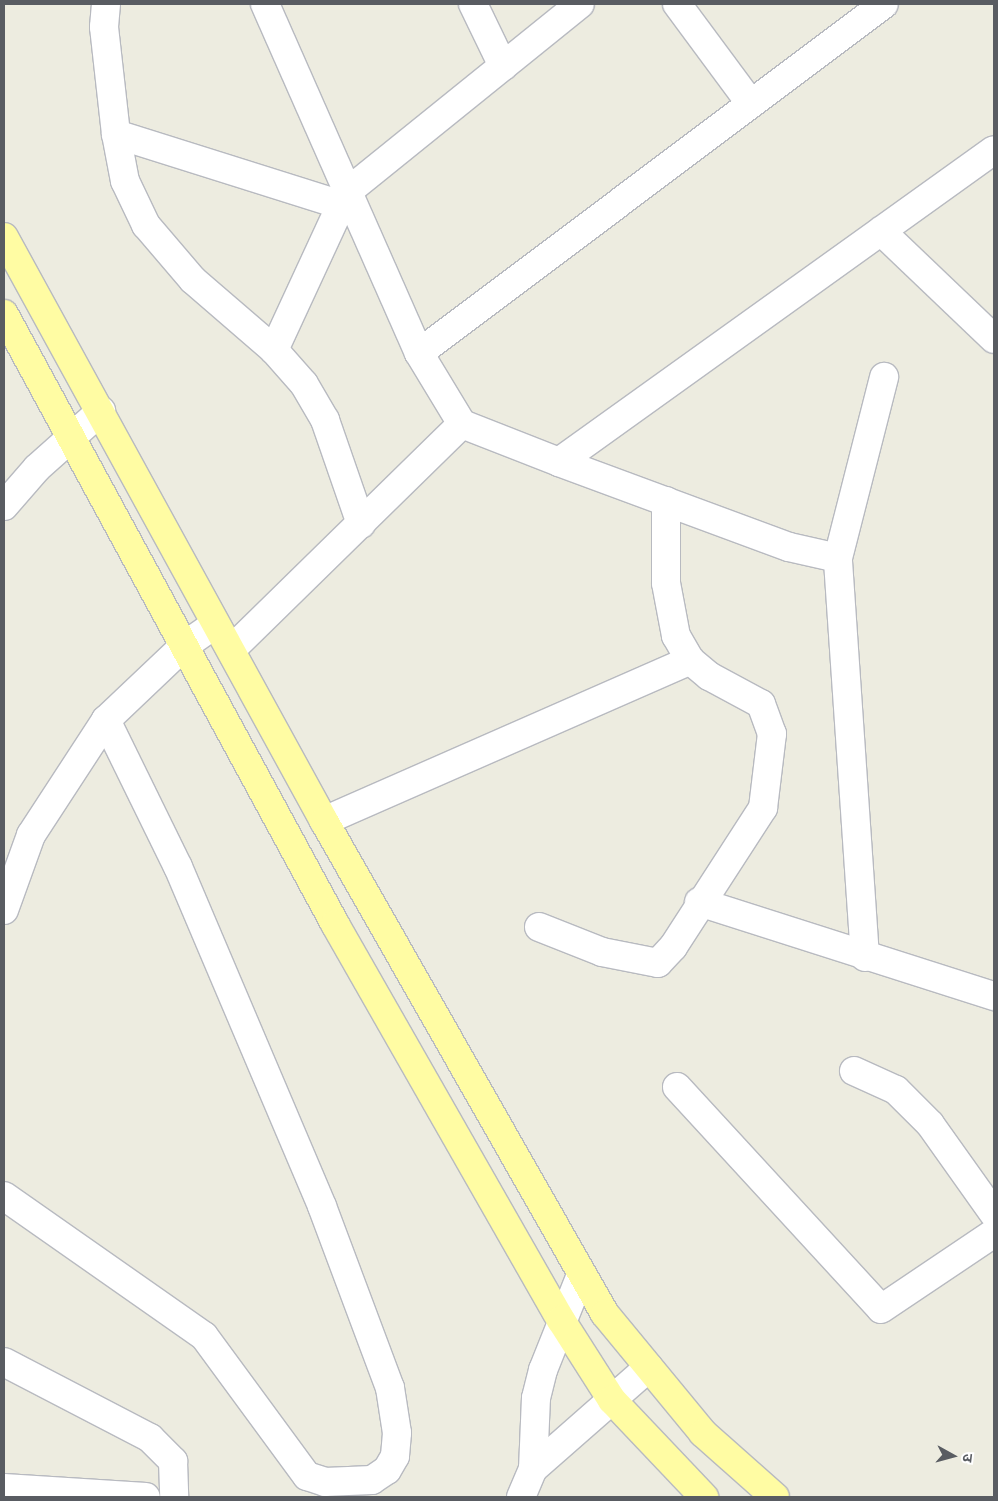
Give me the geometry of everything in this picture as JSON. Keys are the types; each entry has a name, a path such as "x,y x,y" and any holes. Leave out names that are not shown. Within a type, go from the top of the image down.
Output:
{"main road":[{"path":"4,237 216,624 232,649 324,821 581,1275 605,1314 704,1433 775,1497"},
{"path":"4,314 73,436 184,646 335,924 561,1320 612,1400 704,1497"}],"street":[{"path":"106,4 104,27 116,134 125,181 146,225 193,280 274,350 304,384 325,420 360,524"},
{"path":"266,4 344,198 418,353 462,424 789,547 838,558"},
{"path":"473,4 502,66"},
{"path":"274,350 344,198 502,66 580,4"},
{"path":"677,4 751,104"},
{"path":"418,353 884,4"},
{"path":"116,134 344,198"},
{"path":"559,462 994,150"},
{"path":"881,231 994,339"},
{"path":"865,957 838,558 884,376"},
{"path":"10,491 101,411"},
{"path":"232,649 462,424"},
{"path":"539,926 602,952 650,964 666,958 699,902 763,808 772,734 762,704 754,696 709,676 690,660 676,636 666,582 666,501"},
{"path":"4,910 31,835 106,720 184,646 216,624"},
{"path":"324,821 690,660"},
{"path":"4,1196 204,1336 306,1476 325,1482 372,1480 387,1470 395,1456 397,1433 390,1388 325,1215 178,867 106,720"},
{"path":"699,902 865,957 994,996"},
{"path":"854,1071 896,1090 930,1124 994,1214"},
{"path":"677,1087 881,1309 994,1233"},
{"path":"521,1497 532,1469 536,1398 561,1320 581,1275"},
{"path":"4,1362 150,1438 172,1462 174,1497"},
{"path":"532,1469 649,1367"},
{"path":"4,1488 146,1497"}]}
